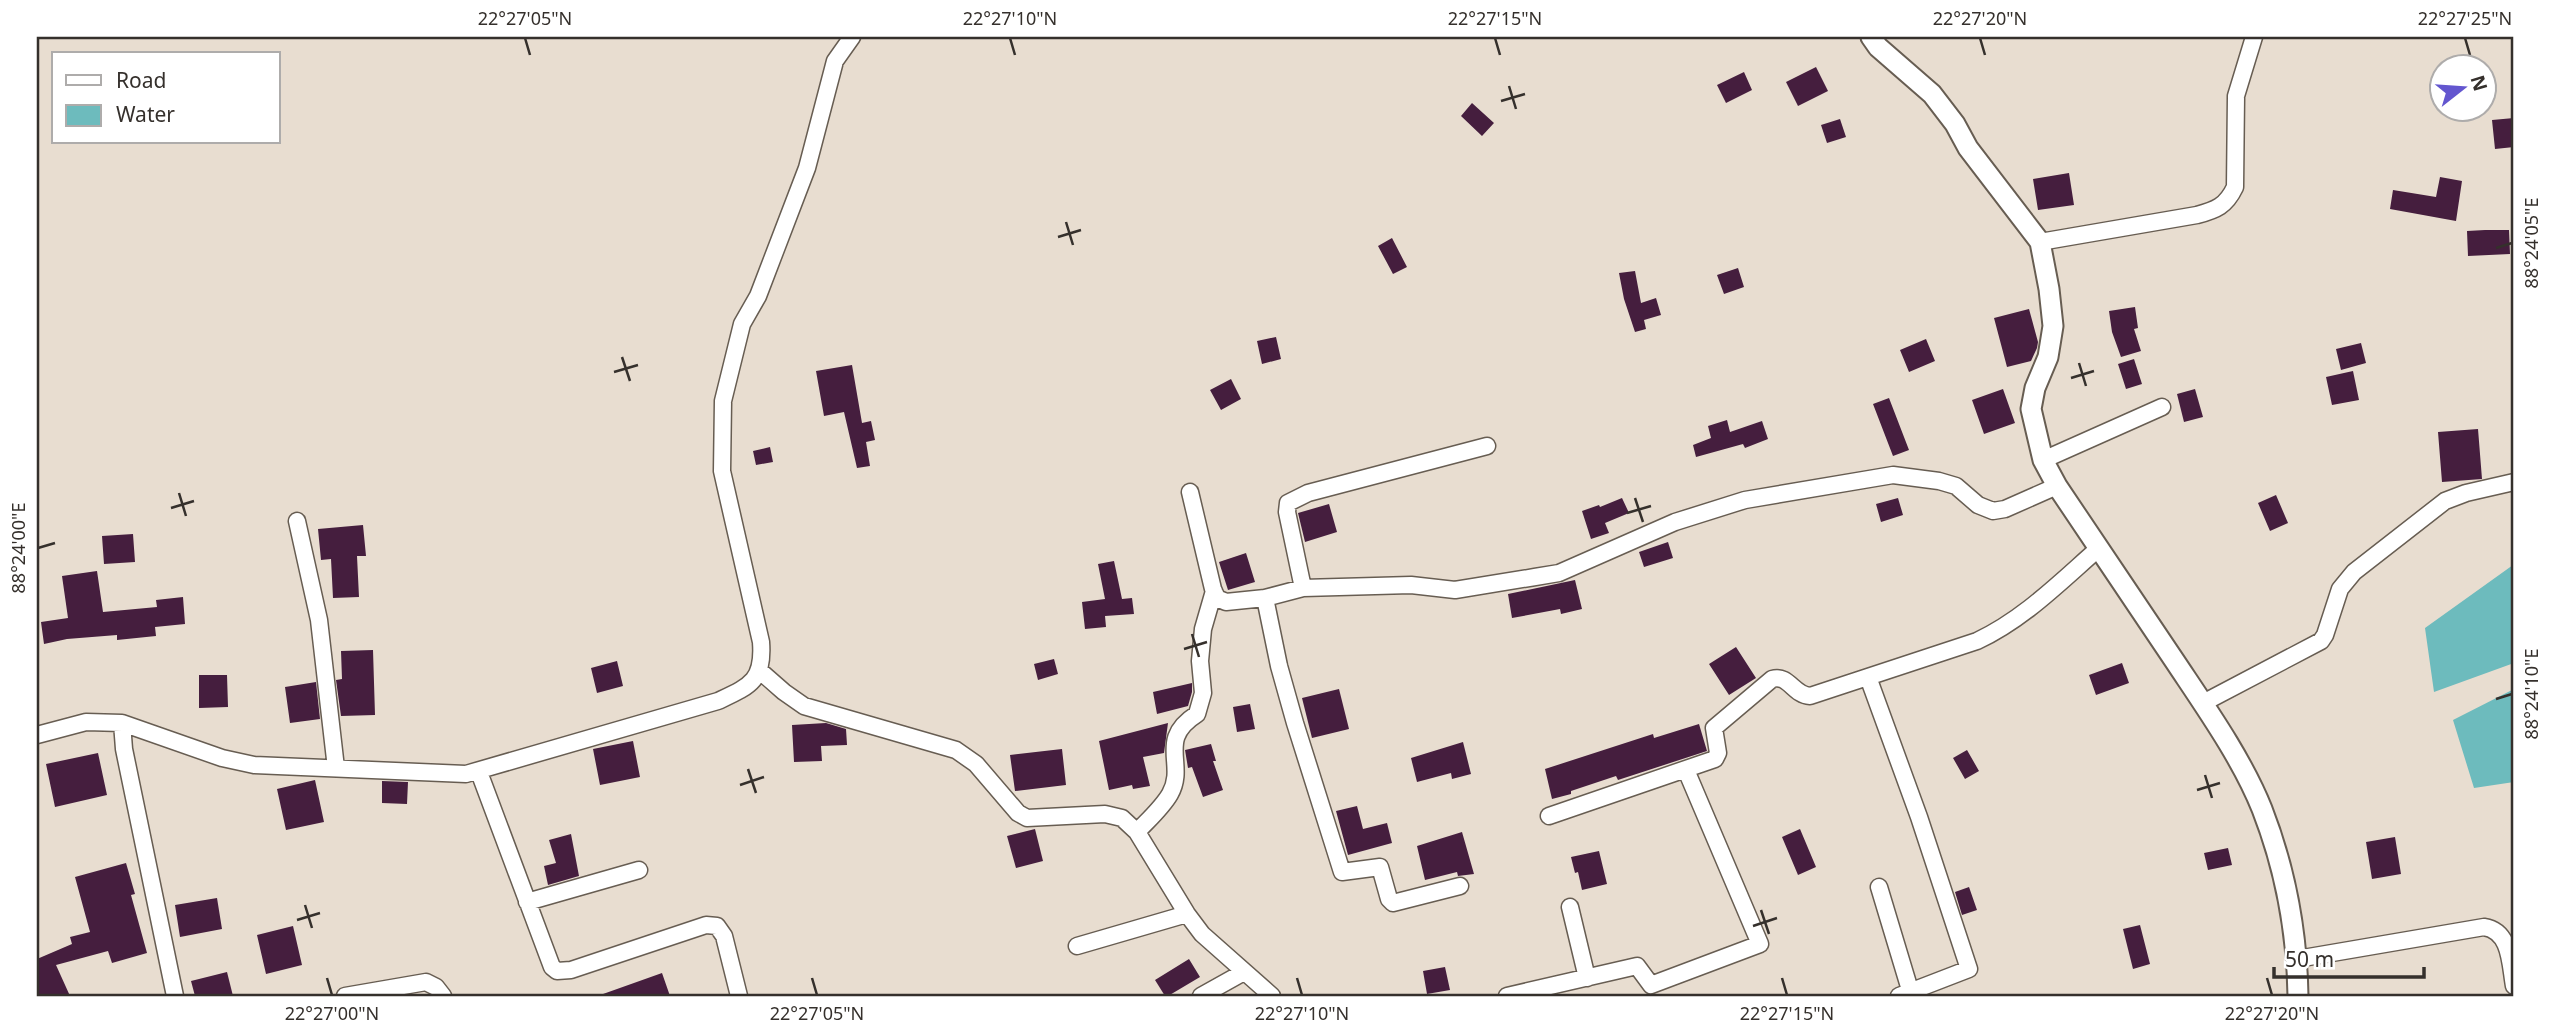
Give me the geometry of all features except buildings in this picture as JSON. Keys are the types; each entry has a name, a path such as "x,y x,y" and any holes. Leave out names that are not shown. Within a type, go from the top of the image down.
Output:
{"street":[{"path":"37,735 86,722 122,723 222,758 254,765 466,774 718,701 745,689 760,671 761,642 722,471 723,401 743,324 758,296 807,168 835,61 852,37"},
{"path":"1871,37 1878,47 1932,94 1955,124 1968,148 2040,243 2053,326 2048,357 2035,388 2031,410 2043,460 2057,486 2203,703 2248,779 2265,818 2282,877 2297,959 2298,996"},
{"path":"2040,243 2197,215 2218,209 2229,200 2235,187 2236,96 2254,37"},
{"path":"2043,460 2162,407"},
{"path":"1303,588 1287,512 1288,503 1308,493 1487,446"},
{"path":"1190,492 1214,591 1217,598 1226,602 1265,598 1303,588 1411,585 1455,590 1535,578 1559,573 1675,522 1745,500 1893,475 1956,486 1978,505 1993,511 2005,509 2057,486"},
{"path":"2203,703 2321,642 2340,589 2354,572 2445,501 2466,493 2514,482"},
{"path":"297,521 319,620 337,768"},
{"path":"1549,816 1715,759 1718,753 1714,728 1772,679 1785,679 1805,696 1977,641 2002,630 2026,613 2099,548"},
{"path":"1137,832 1171,793 1174,741 1183,723 1197,714 1203,693 1200,661 1203,629 1214,591"},
{"path":"1265,598 1279,666 1295,723 1342,872 1380,867 1389,899 1393,903 1460,886"},
{"path":"760,671 804,706 956,750 976,764 1018,813 1027,818 1105,814 1122,818 1137,832 1202,934 1272,996"},
{"path":"1868,677 1919,817 1969,969 1905,993 1879,887"},
{"path":"122,723 124,749 175,996"},
{"path":"1507,996 1637,966 1651,985 1760,944 1686,770"},
{"path":"479,772 552,967 557,971 571,970 706,925 718,926 724,936 739,996"},
{"path":"527,902 639,870"},
{"path":"1570,907 1587,978"},
{"path":"1077,946 1187,914"},
{"path":"2297,959 2484,927 2499,932 2507,944 2514,986"},
{"path":"1201,996 1244,972"},
{"path":"345,996 426,982 436,987 443,996"}],"water":[{"path":"2513,565 2514,663 2434,692 2425,628"},
{"path":"2514,689 2514,782 2474,788 2453,720"}]}
